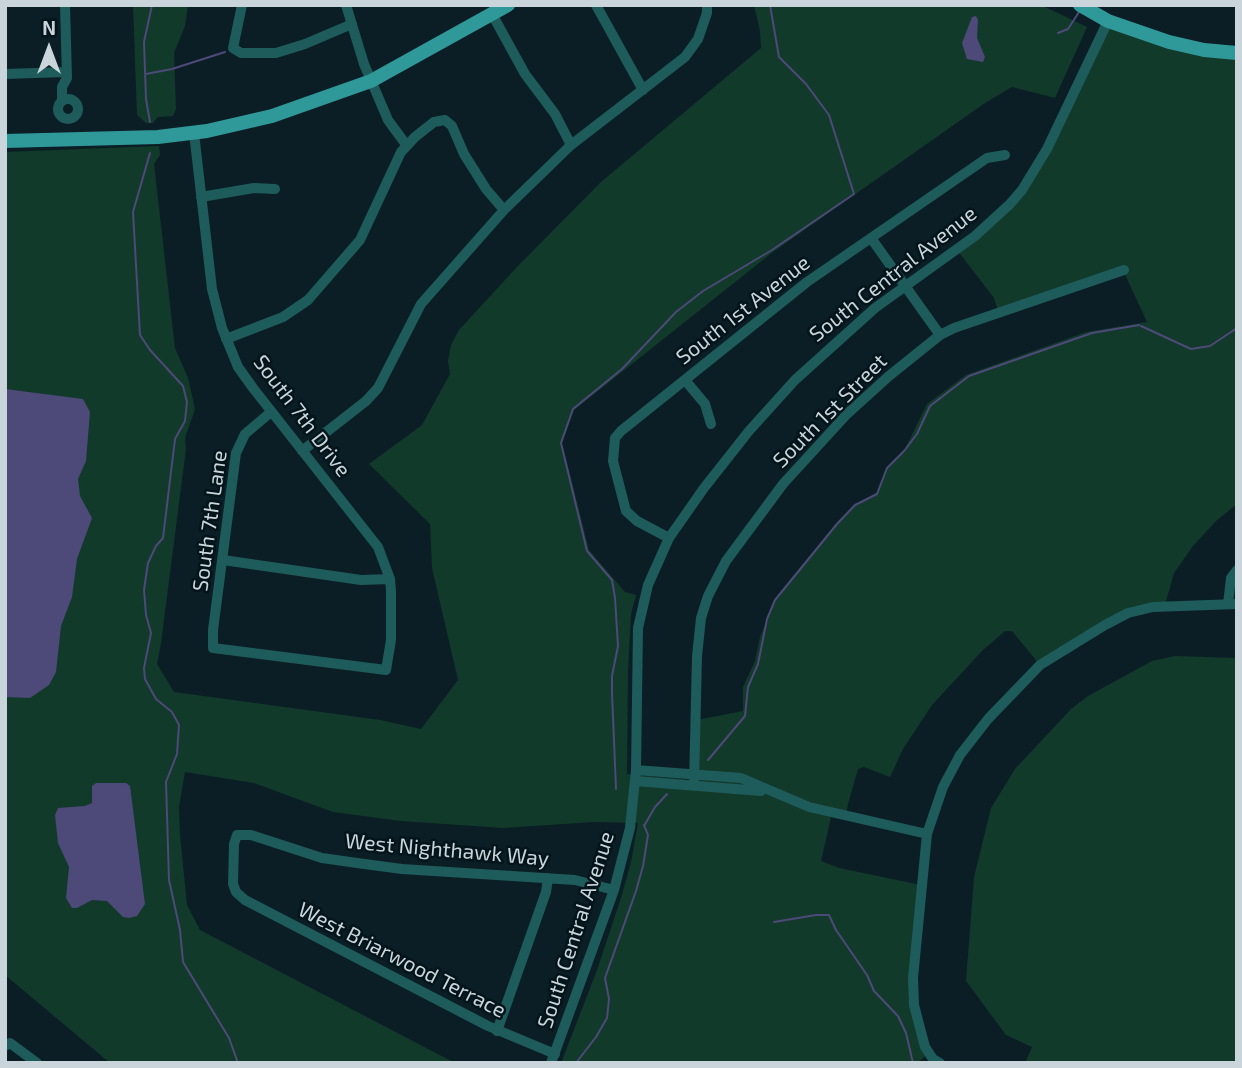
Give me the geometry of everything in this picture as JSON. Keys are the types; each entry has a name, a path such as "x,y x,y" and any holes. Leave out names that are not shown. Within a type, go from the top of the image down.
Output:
{"main road":[{"path":"5,141 153,137 194,133 272,116 371,81 508,5"},
{"path":"1082,6 1108,20 1169,42 1205,50 1237,53"}],"street":[{"path":"65,5 66,75 59,112 67,119 68,139"},
{"path":"243,5 233,48 242,53 276,53 352,24"},
{"path":"346,5 359,52 371,81 388,120 407,146"},
{"path":"596,5 643,90"},
{"path":"302,451 366,401 377,388 421,304 503,210 571,145 692,50 704,23 707,5"},
{"path":"492,14 525,74 555,114 571,145"},
{"name":"South Central Avenue","path":"553,1059 614,890 631,823 636,776 638,628 648,585 669,538 704,488 769,407 823,353 904,286 975,236 1022,190 1047,149 1108,20"},
{"path":"5,74 66,75"},
{"path":"66,75 78,106 77,113 67,119"},
{"path":"62,101 74,101"},
{"path":"226,339 292,312 316,292 360,240 394,165 407,146 433,122 445,120 453,126 464,153 486,189 503,210"},
{"name":"South 7th Drive","path":"194,133 214,304 226,339 239,367 271,412 377,547 390,579 393,611 386,670"},
{"name":"South 1st Avenue","path":"669,538 637,520 626,510 613,461 615,438 631,421 807,282 987,158 1005,155"},
{"path":"201,197 254,188 275,189"},
{"path":"871,238 940,335"},
{"name":"South 1st Street","path":"694,780 698,638 705,607 717,576 783,484 811,451 872,391 940,335 1124,270"},
{"path":"685,380 705,404 711,424"},
{"name":"South 7th Lane","path":"271,412 245,434 236,453 213,630 214,648 386,670"},
{"path":"223,560 361,580 390,579"},
{"path":"940,1063 933,1059 925,1047 914,1005 913,978 926,834 938,798 960,755 988,719 1040,665 1055,654 1128,613 1165,605 1232,604 1231,578 1237,570"},
{"path":"636,776 694,780 741,778 809,807 926,834"},
{"name":"West Nighthawk Way","path":"236,892 233,873 237,835 251,835 322,858 586,882 614,890"},
{"path":"497,1031 546,892 548,878"},
{"name":"West Briarwood Terrace","path":"236,892 245,900 553,1059"},
{"path":"8,1044 37,1063"}],"green space":[{"path":"133,5 188,5 185,26 174,53 176,109 173,116 158,117 153,123 146,123 137,115"},
{"path":"754,5 1041,5 1087,27 1055,98 1012,87 985,103 773,252 574,410 562,443 589,550 625,592 636,595 631,614 628,672 627,774 694,780 697,720 743,711 743,687 755,661 760,637 777,596 838,521 856,504 878,492 888,467 905,449 927,404 966,375 1086,332 1147,322 1123,270 999,313 994,298 957,250 1022,190 1108,21 1237,53 1237,504 1216,521 1193,546 1174,573 1165,605 1128,613 1040,665 1012,631 1005,631 982,651 932,705 903,749 890,777 864,767 858,769 846,816 832,813 821,861 839,868 921,885 913,978 928,1054 917,1063 561,1063 621,898 638,823 593,822 503,828 401,821 333,812 254,783 185,772 179,807 180,835 187,905 200,930 455,1063 110,1063 5,975 5,152 159,146 160,155 154,164 175,348 188,378 195,409 185,438 186,449 157,664 174,692 380,720 421,729 458,680 432,568 430,524 369,464 422,425 450,374 448,361 451,345 459,330 517,267 601,182 761,48"},
{"path":"1175,656 1237,658 1237,1063 1025,1063 1032,1047 1006,1035 966,981 974,877 991,808 1015,769 1071,709 1088,696 1152,661"}],"shaded area":[{"path":"976,16 977,38 985,57 983,62 967,59 962,43 972,17"},
{"path":"5,389 83,399 90,412 86,461 78,479 80,496 92,518 77,559 72,597 61,626 56,672 49,685 30,698 5,697"},
{"path":"96,783 126,783 130,786 145,904 137,916 123,917 107,901 92,900 72,908 66,898 69,867 58,843 55,815 58,808 92,803 92,786"}],"waterway":[{"path":"150,122 146,99 144,42 152,5"},
{"path":"616,789 612,693 612,676 618,646 615,598 612,580 587,551 561,443 573,409 622,369 676,312 703,291 772,250 854,194 829,115 806,84 779,57 770,5"},
{"path":"1058,33 1068,29 1079,12"},
{"path":"146,74 172,69 225,52"},
{"path":"150,153 133,212 140,335 183,386 187,402 185,421 175,439 163,538 148,563 144,590 151,633 144,668 145,679 156,699 172,712 179,725 177,754 166,782 169,880 180,930 183,962 229,1038 238,1063"},
{"path":"708,760 745,716 748,687 758,664 767,619 775,600 855,505 877,494 887,468 917,434 930,406 969,376 1092,333 1139,325"},
{"path":"1141,326 1191,349 1210,346 1237,328"},
{"path":"644,826 655,807 667,794"},
{"path":"576,1063 607,1018 609,999 605,978 643,866 648,835 644,825"},
{"path":"774,922 829,915 836,930 867,975 874,991 898,1016 906,1033 913,1063"}]}
